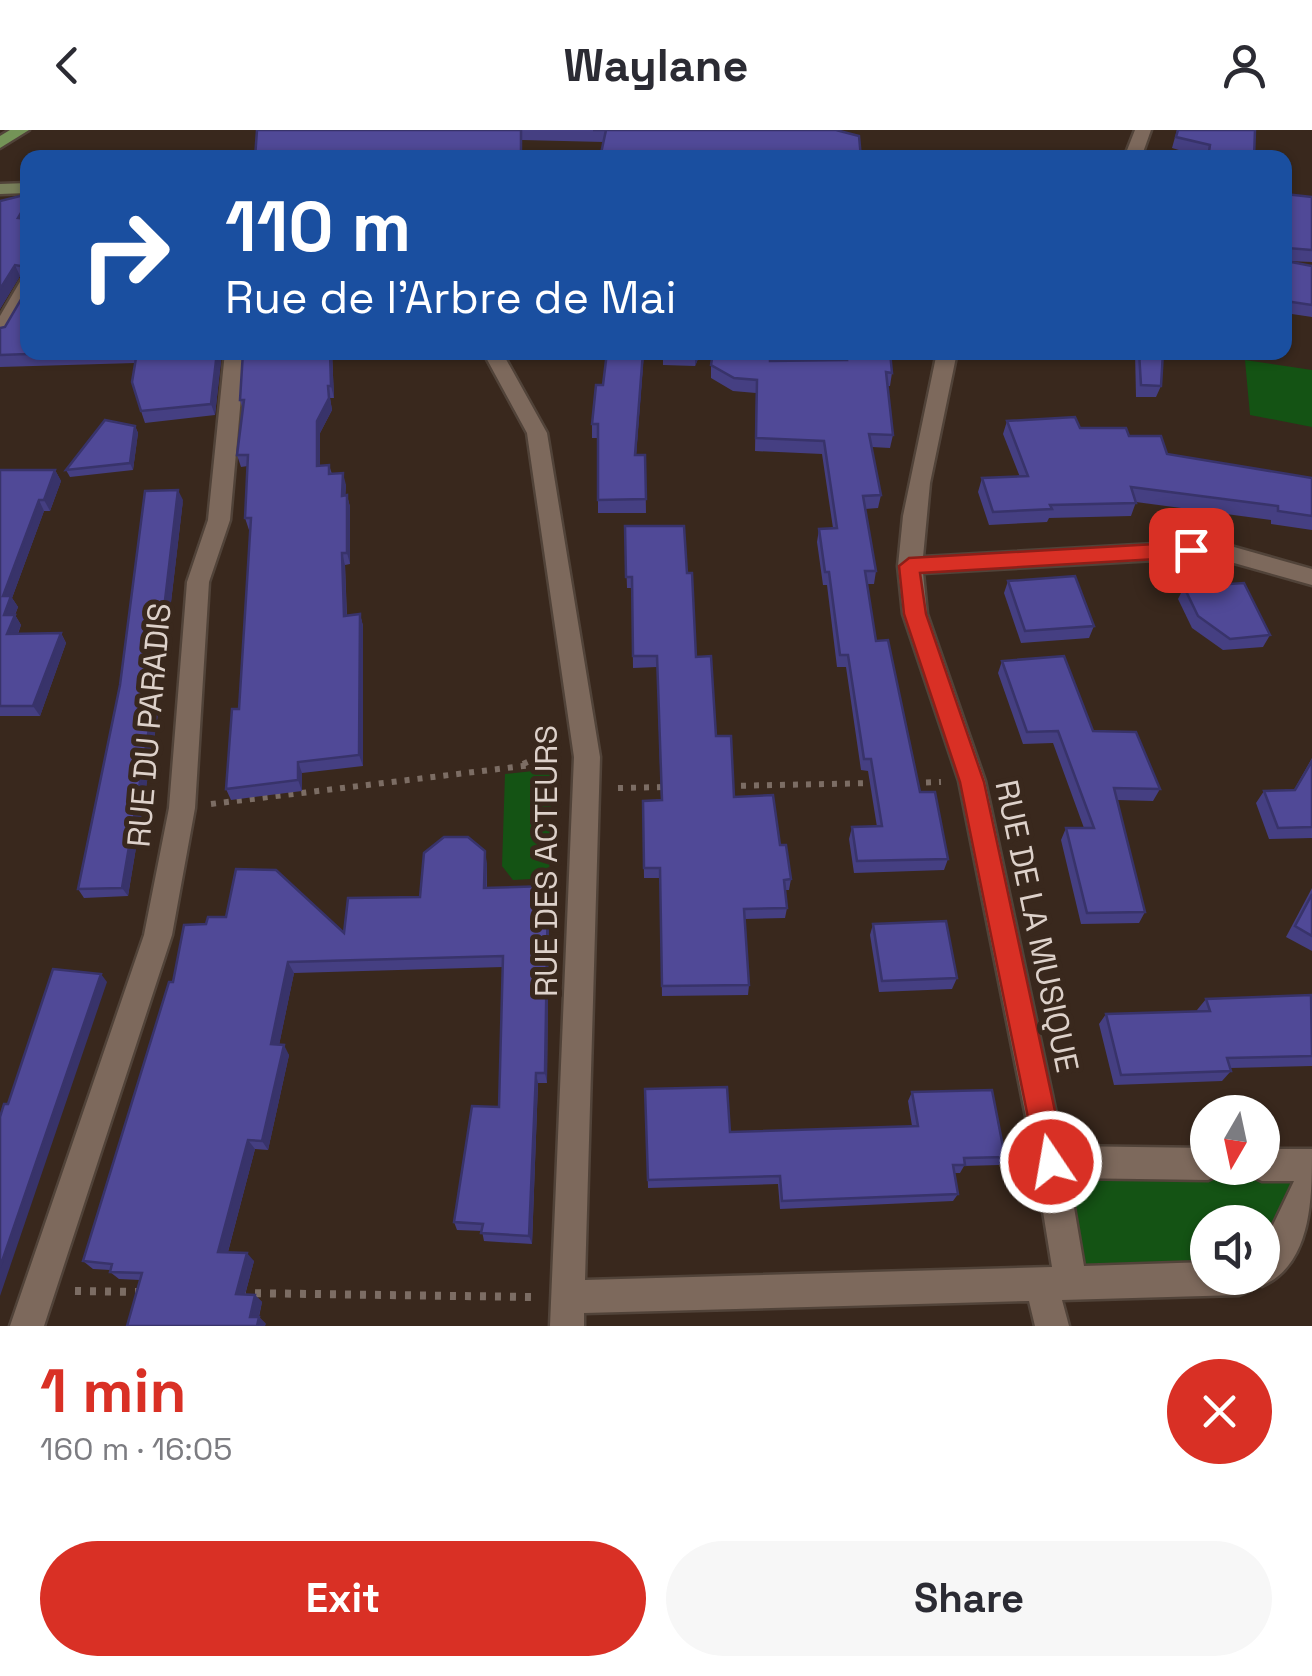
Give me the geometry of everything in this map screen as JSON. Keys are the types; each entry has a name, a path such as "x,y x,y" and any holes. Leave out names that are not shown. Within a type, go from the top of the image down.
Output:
{"main road":[{"path":"0,143 20,130"}],"street":[{"path":"0,333 20,298"},
{"name":"RUE DU PARADIS","path":"27,1326 158,935 182,808 198,582 220,520 234,360"},
{"name":"RUE DES ACTEURS","path":"497,360 538,433 581,710 588,789 568,1312"},
{"name":"RUE DE LA MUSIQUE","path":"945,360 917,502 909,566 915,614 972,782 1051,1162 1056,1285 1052,1326"},
{"path":"909,566 1191,550 1228,553 1312,577"},
{"path":"1051,1162 1190,1164"},
{"path":"1280,1165 1312,1165"},
{"path":"1280,1254 1312,1176"},
{"path":"568,1312 1190,1280"}],"path":[{"path":"182,808 562,761"},
{"path":"722,786 972,782"},
{"path":"588,789 684,787"},
{"path":"38,1290 156,1292"},
{"path":"235,1293 568,1312"}],"green space":[{"path":"1245,360 1312,370 1312,427 1250,415"},
{"path":"552,769 549,878 513,880 502,866 505,774"},
{"path":"1051,1162 1190,1167 1190,1185 1280,1185 1280,1166 1312,1165 1312,1176 1280,1254 1280,1205 1190,1205 1190,1280 1071,1284"}],"building":[{"path":"257,130 521,130 521,150 256,150"},
{"path":"606,130 836,130 859,136 860,150 602,150"},
{"path":"1178,130 1255,130 1254,150 1209,150 1210,145 1176,137"},
{"path":"1292,195 1312,197 1312,250 1292,248"},
{"path":"20,196 20,266 15,265 0,289 0,201"},
{"path":"1292,262 1312,266 1312,305 1292,302"},
{"path":"20,301 20,354 0,355 0,328 5,327"},
{"path":"136,360 216,360 211,404 141,411 132,382"},
{"path":"242,360 330,360 329,398 317,421 317,466 329,465 329,474 343,473 342,496 347,495 347,553 342,553 344,616 360,614 359,755 298,762 298,780 226,789 232,709 239,709 251,518 245,518 248,455 237,455 244,400 240,400"},
{"path":"606,360 642,360 635,455 645,455 646,499 598,500 598,424 592,424 596,385 603,385"},
{"path":"712,360 891,360 892,373 886,372 893,435 869,434 881,495 863,496 876,571 865,571 876,641 888,640 920,792 935,792 948,859 857,861 852,827 882,826 871,759 864,759 848,655 840,655 829,572 825,572 819,529 837,528 824,441 756,438 757,380 734,378 711,365"},
{"path":"1139,360 1163,360 1161,386 1141,385"},
{"path":"1075,417 1080,428 1126,428 1129,436 1161,436 1167,454 1312,478 1312,516 1278,511 1278,506 1131,487 1136,503 1050,505 1052,509 993,512 982,478 1028,476 1007,421"},
{"path":"105,420 135,426 130,463 66,470"},
{"path":"0,470 55,470 44,500 39,500 3,596 11,596 4,615 15,615 7,634 61,633 33,706 0,706"},
{"path":"178,490 152,711 122,888 78,889 120,685 145,491"},
{"path":"625,526 684,526 687,573 692,573 696,657 711,656 716,736 731,736 734,797 773,795 780,845 786,845 791,879 784,880 787,908 744,909 749,985 662,986 660,868 644,868 643,801 662,800 657,656 633,656 632,577 626,577"},
{"path":"1075,576 1094,626 1025,631 1008,581"},
{"path":"1244,583 1270,635 1230,639 1198,616 1184,587"},
{"path":"1064,656 1093,731 1136,732 1160,789 1114,788 1145,912 1087,913 1066,828 1094,828 1058,731 1027,732 1002,661"},
{"path":"1312,761 1312,827 1278,828 1264,791 1295,790"},
{"path":"444,837 468,837 485,851 484,888 548,886 545,1073 536,1073 529,1236 481,1233 483,1224 454,1222 472,1106 499,1107 503,956 288,962 271,1044 284,1045 262,1141 248,1140 218,1252 247,1253 236,1294 255,1295 250,1317 259,1317 257,1326 127,1326 142,1273 110,1272 112,1264 83,1261 169,982 173,982 184,925 206,924 208,917 226,917 236,869 276,870 344,933 348,898 420,897 424,853"},
{"path":"1312,894 1312,936 1295,926"},
{"path":"946,921 957,978 882,981 873,924"},
{"path":"53,969 101,974 0,1267 0,1117 4,1104 8,1104"},
{"path":"1311,995 1312,1056 1227,1058 1231,1071 1121,1075 1106,1014 1210,1011 1206,999"},
{"path":"727,1087 730,1132 918,1126 912,1092 992,1090 1005,1157 964,1158 965,1165 953,1165 958,1194 782,1201 780,1176 648,1180 645,1089"}],"route":[{"path":"1051,1162 972,782 915,614 909,566 1191,550"}]}
